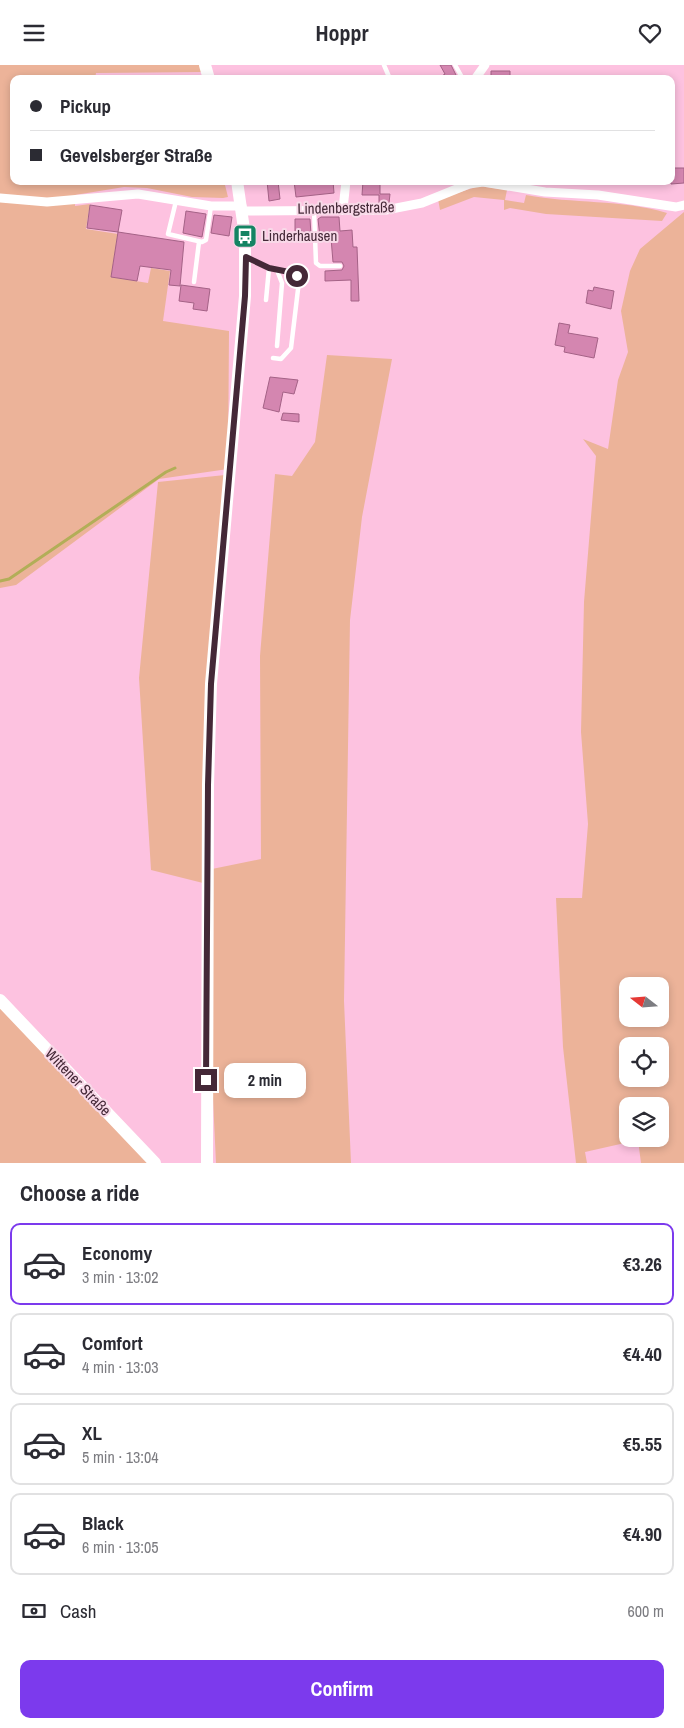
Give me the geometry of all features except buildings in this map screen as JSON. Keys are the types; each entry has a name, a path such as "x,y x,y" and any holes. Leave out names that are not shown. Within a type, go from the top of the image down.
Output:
{"main road":[{"path":"206,1163 208,785 211,693 245,296 246,257 242,209 238,185"},
{"name":"Wittener Straße","path":"0,1000 155,1163"}],"street":[{"path":"343,209 346,185"},
{"name":"Lindenbergstraße","path":"0,198 47,202 138,194 242,209 398,208 422,203 467,185"},
{"name":"Lindenbergstraße","path":"502,185 546,192 598,195 676,207 684,205"}],"lane":[{"path":"176,200 168,234 199,242 206,240 211,206"},
{"path":"314,209 316,263 320,266 340,266"},
{"path":"194,282 199,242"},
{"path":"246,257 269,268 294,273 299,281 291,348 281,359 273,358"},
{"path":"266,300 269,268"},
{"path":"277,270 282,283 277,346"}],"shaded area":[{"path":"0,65 203,65 204,72 10,75 10,185 225,185 228,197 223,198 192,197 147,188 124,187 75,195 75,206 90,204 86,229 118,234 111,277 148,283 151,268 170,271 163,321 229,331 228,469 159,479 16,585 0,588"},
{"path":"479,186 507,190 505,200 524,203 526,195 632,206 667,213 662,221 546,214 510,208 504,210 504,200 474,197 440,210 438,199"},
{"path":"684,212 684,1163 641,1163 639,1147 669,1147 669,1097 619,1097 619,1144 585,1152 587,1163 576,1163 563,1047 556,898 582,898 588,824 581,732 584,602 596,456 583,439 608,449 618,380 628,352 621,311 630,271 640,249"},
{"path":"327,355 392,359 362,517 350,620 344,1001 351,1163 216,1163 211,1057 212,869 261,859 260,656 275,474 292,476 315,442"},
{"path":"225,475 203,883 151,870 139,678 158,482"},
{"path":"0,1006 149,1163 0,1163"}],"waterway":[{"path":"0,581 9,579 166,472 175,468"}],"place":[{"name":"Linderhausen","path":"245,236"}],"route":[{"path":"206,1080 210,702 245,296 246,257 265,267 294,273 297,276"}]}
